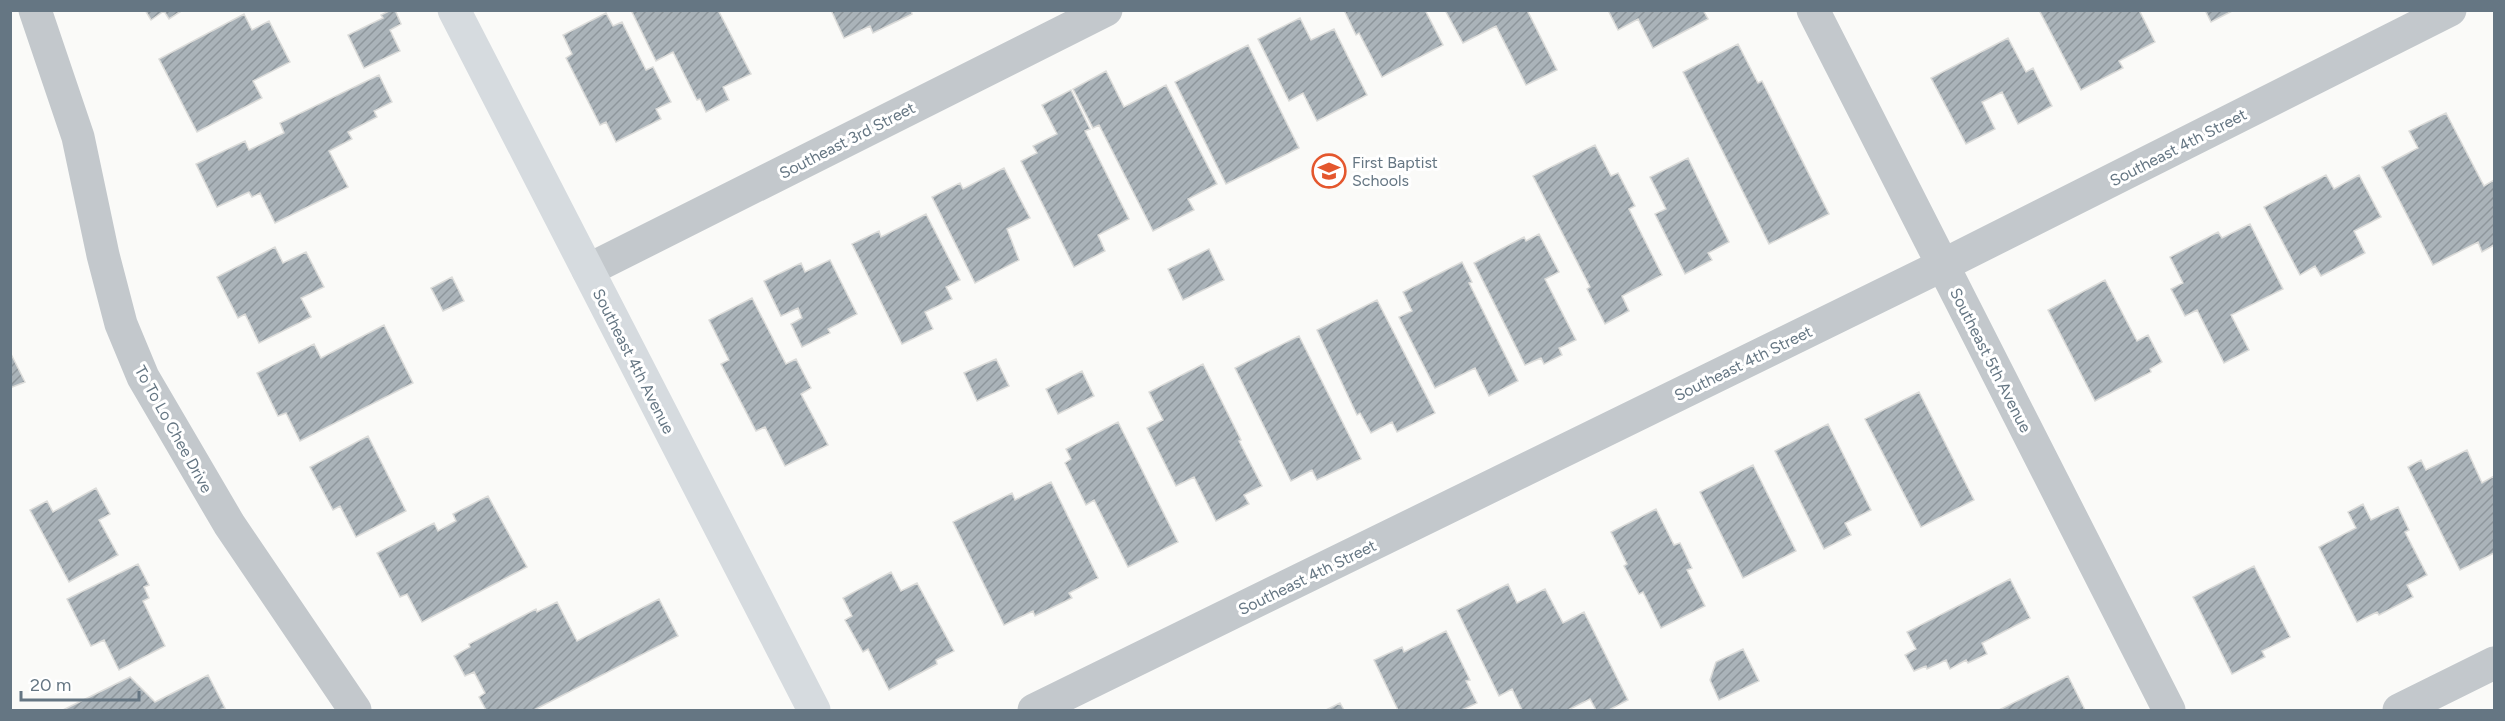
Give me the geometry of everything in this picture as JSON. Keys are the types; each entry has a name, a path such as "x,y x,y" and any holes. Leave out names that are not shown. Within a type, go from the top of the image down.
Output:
{"main road":[{"name":"Southeast 4th Avenue","path":"454,10 814,711"}],"street":[{"name":"To To Lo Chee Drive","path":"35,10 78,137 103,255 121,324 143,377 229,524 355,711"},
{"name":"Southeast 3rd Street","path":"588,270 1106,10"},
{"name":"Southeast 5th Avenue","path":"1813,10 2169,711"},
{"name":"Southeast 4th Street","path":"1034,711 1943,265 2450,10"},
{"path":"2399,711 2494,663"}],"building":[{"path":"145,10 183,10 169,19 164,11 151,20"},
{"path":"395,10 401,24 390,30 400,51 364,68 348,35 383,18 381,15"},
{"path":"631,10 718,10 751,74 723,87 729,100 706,112 700,99 697,100 673,52 656,61"},
{"path":"831,10 911,10 912,14 873,33 870,26 844,38"},
{"path":"1344,10 1425,10 1443,45 1382,77 1359,33 1356,35"},
{"path":"1445,10 1527,10 1557,70 1526,85 1496,26 1463,43"},
{"path":"1608,10 1703,10 1708,19 1653,48 1638,19 1618,30"},
{"path":"2039,10 2139,10 2155,42 2119,61 2123,68 2081,90"},
{"path":"2205,10 2234,10 2211,22"},
{"path":"606,13 613,26 622,22 646,70 653,67 671,102 656,109 661,119 616,142 606,122 600,125 566,58 572,54 563,35"},
{"path":"244,14 252,30 269,21 290,62 253,81 262,98 197,132 159,59"},
{"path":"1300,18 1311,40 1334,29 1367,95 1317,121 1303,93 1289,101 1258,39"},
{"path":"2008,38 2026,72 2033,68 2052,106 2018,124 2002,92 1982,102 1995,129 1966,144 1931,78"},
{"path":"1738,44 1758,83 1762,81 1829,214 1769,244 1683,72"},
{"path":"1248,45 1299,148 1226,184 1175,82"},
{"path":"1106,71 1124,107 1166,85 1217,184 1188,199 1194,210 1153,231 1099,125 1093,128 1073,89"},
{"path":"379,75 392,102 374,111 377,117 348,132 352,139 329,151 348,187 275,223 260,193 252,197 249,192 217,207 196,164 245,141 249,150 284,133 280,123"},
{"path":"1071,90 1090,129 1085,131 1129,219 1098,235 1105,251 1074,267 1021,161 1037,153 1033,146 1057,134 1042,105"},
{"path":"2446,113 2484,186 2494,180 2494,245 2482,252 2478,242 2433,265 2382,167 2418,148 2409,131"},
{"path":"1595,145 1611,176 1618,173 1635,206 1629,209 1662,275 1622,296 1629,311 1605,324 1587,289 1590,287 1533,176"},
{"path":"1688,158 1729,242 1708,253 1712,260 1685,274 1655,214 1666,209 1650,177"},
{"path":"1004,168 1030,218 1007,229 1019,260 975,283 932,197 960,183 963,189"},
{"path":"2326,175 2334,189 2359,175 2381,217 2354,231 2365,253 2321,276 2315,266 2300,275 2264,207"},
{"path":"926,214 960,280 946,287 952,299 925,312 933,329 902,344 852,244 879,231 881,237"},
{"path":"2250,224 2283,289 2231,315 2249,350 2224,363 2197,310 2185,316 2171,289 2183,283 2170,257 2218,232 2222,238"},
{"path":"1539,234 1559,272 1545,279 1576,340 1559,348 1562,355 1544,364 1541,358 1525,365 1474,263 1524,237 1526,241"},
{"path":"275,247 283,263 306,252 324,287 301,298 311,317 259,343 245,314 238,318 217,277"},
{"path":"1209,249 1224,280 1183,300 1168,269"},
{"path":"830,260 857,314 828,329 830,333 802,347 791,324 802,318 798,308 781,316 764,281 801,263 805,272"},
{"path":"1462,262 1472,282 1469,283 1518,381 1489,396 1475,368 1435,388 1399,317 1412,311 1403,292"},
{"path":"452,277 464,301 443,311 431,288"},
{"path":"2105,280 2137,341 2148,335 2162,362 2150,369 2151,372 2095,401 2048,310"},
{"path":"752,298 786,364 796,359 811,388 801,394 828,445 785,466 765,427 756,431 721,364 729,360 709,320"},
{"path":"1377,300 1435,413 1397,432 1392,422 1371,433 1360,413 1357,415 1317,330"},
{"path":"384,325 413,383 300,441 286,413 278,416 257,373 314,344 321,358"},
{"path":"1299,336 1361,459 1317,480 1312,470 1291,481 1235,368"},
{"path":"10,352 25,382 10,388"},
{"path":"996,359 1009,386 977,401 964,373"},
{"path":"1203,364 1262,486 1244,495 1249,504 1216,521 1194,477 1176,486 1147,428 1163,420 1149,392"},
{"path":"1082,371 1094,396 1058,414 1046,389"},
{"path":"1919,392 1974,500 1921,527 1865,419"},
{"path":"1118,422 1178,542 1128,567 1094,500 1086,505 1065,463 1071,459 1066,449"},
{"path":"1828,424 1871,510 1845,523 1851,535 1824,549 1775,451"},
{"path":"368,436 406,511 356,537 340,506 333,510 310,467"},
{"path":"2467,450 2482,483 2494,476 2494,553 2460,570 2408,467 2421,460 2426,470"},
{"path":"1753,465 1796,551 1743,578 1700,492"},
{"path":"1051,482 1098,578 1069,593 1072,598 1035,616 1033,611 1004,625 953,522 1012,493 1015,500"},
{"path":"96,488 110,514 99,520 118,555 69,582 30,510 47,501 53,512"},
{"path":"488,496 527,567 422,622 407,594 400,597 377,553 434,523 438,531 456,521 453,514"},
{"path":"2363,504 2371,520 2398,507 2409,530 2405,532 2427,575 2407,585 2413,597 2379,615 2377,612 2357,622 2319,547 2356,528 2348,512"},
{"path":"1656,509 1674,545 1680,543 1692,568 1687,570 1705,606 1661,628 1643,592 1639,594 1624,566 1627,564 1611,532"},
{"path":"138,564 149,585 144,587 149,598 143,601 165,646 119,670 104,640 91,646 67,599"},
{"path":"2254,566 2290,637 2262,651 2265,657 2232,674 2193,597"},
{"path":"891,572 901,591 917,583 954,651 936,660 937,664 889,690 868,649 863,652 845,620 852,616 843,598"},
{"path":"2010,579 2030,618 1982,643 1987,654 1968,663 1966,660 1950,669 1946,660 1927,669 1926,666 1914,671 1905,655 1916,649 1907,632"},
{"path":"1508,584 1517,603 1545,589 1563,623 1584,612 1628,700 1609,710 1596,710 1590,699 1568,710 1522,710 1512,689 1499,696 1457,610"},
{"path":"659,599 678,636 534,710 486,710 479,697 485,693 474,672 465,676 454,656 470,647 469,644 536,609 537,612 557,602 577,641"},
{"path":"1446,631 1470,680 1466,681 1477,703 1462,710 1398,710 1374,660 1402,647 1404,652"},
{"path":"1743,649 1759,681 1719,700 1710,680 1716,662"},
{"path":"208,675 225,708 220,710 63,710 130,677 155,702"},
{"path":"2068,676 2085,710 1999,710"},
{"path":"1340,703 1344,710 1326,710"}],"place":[{"name":"First Baptist Schools","path":"1329,171"}]}
